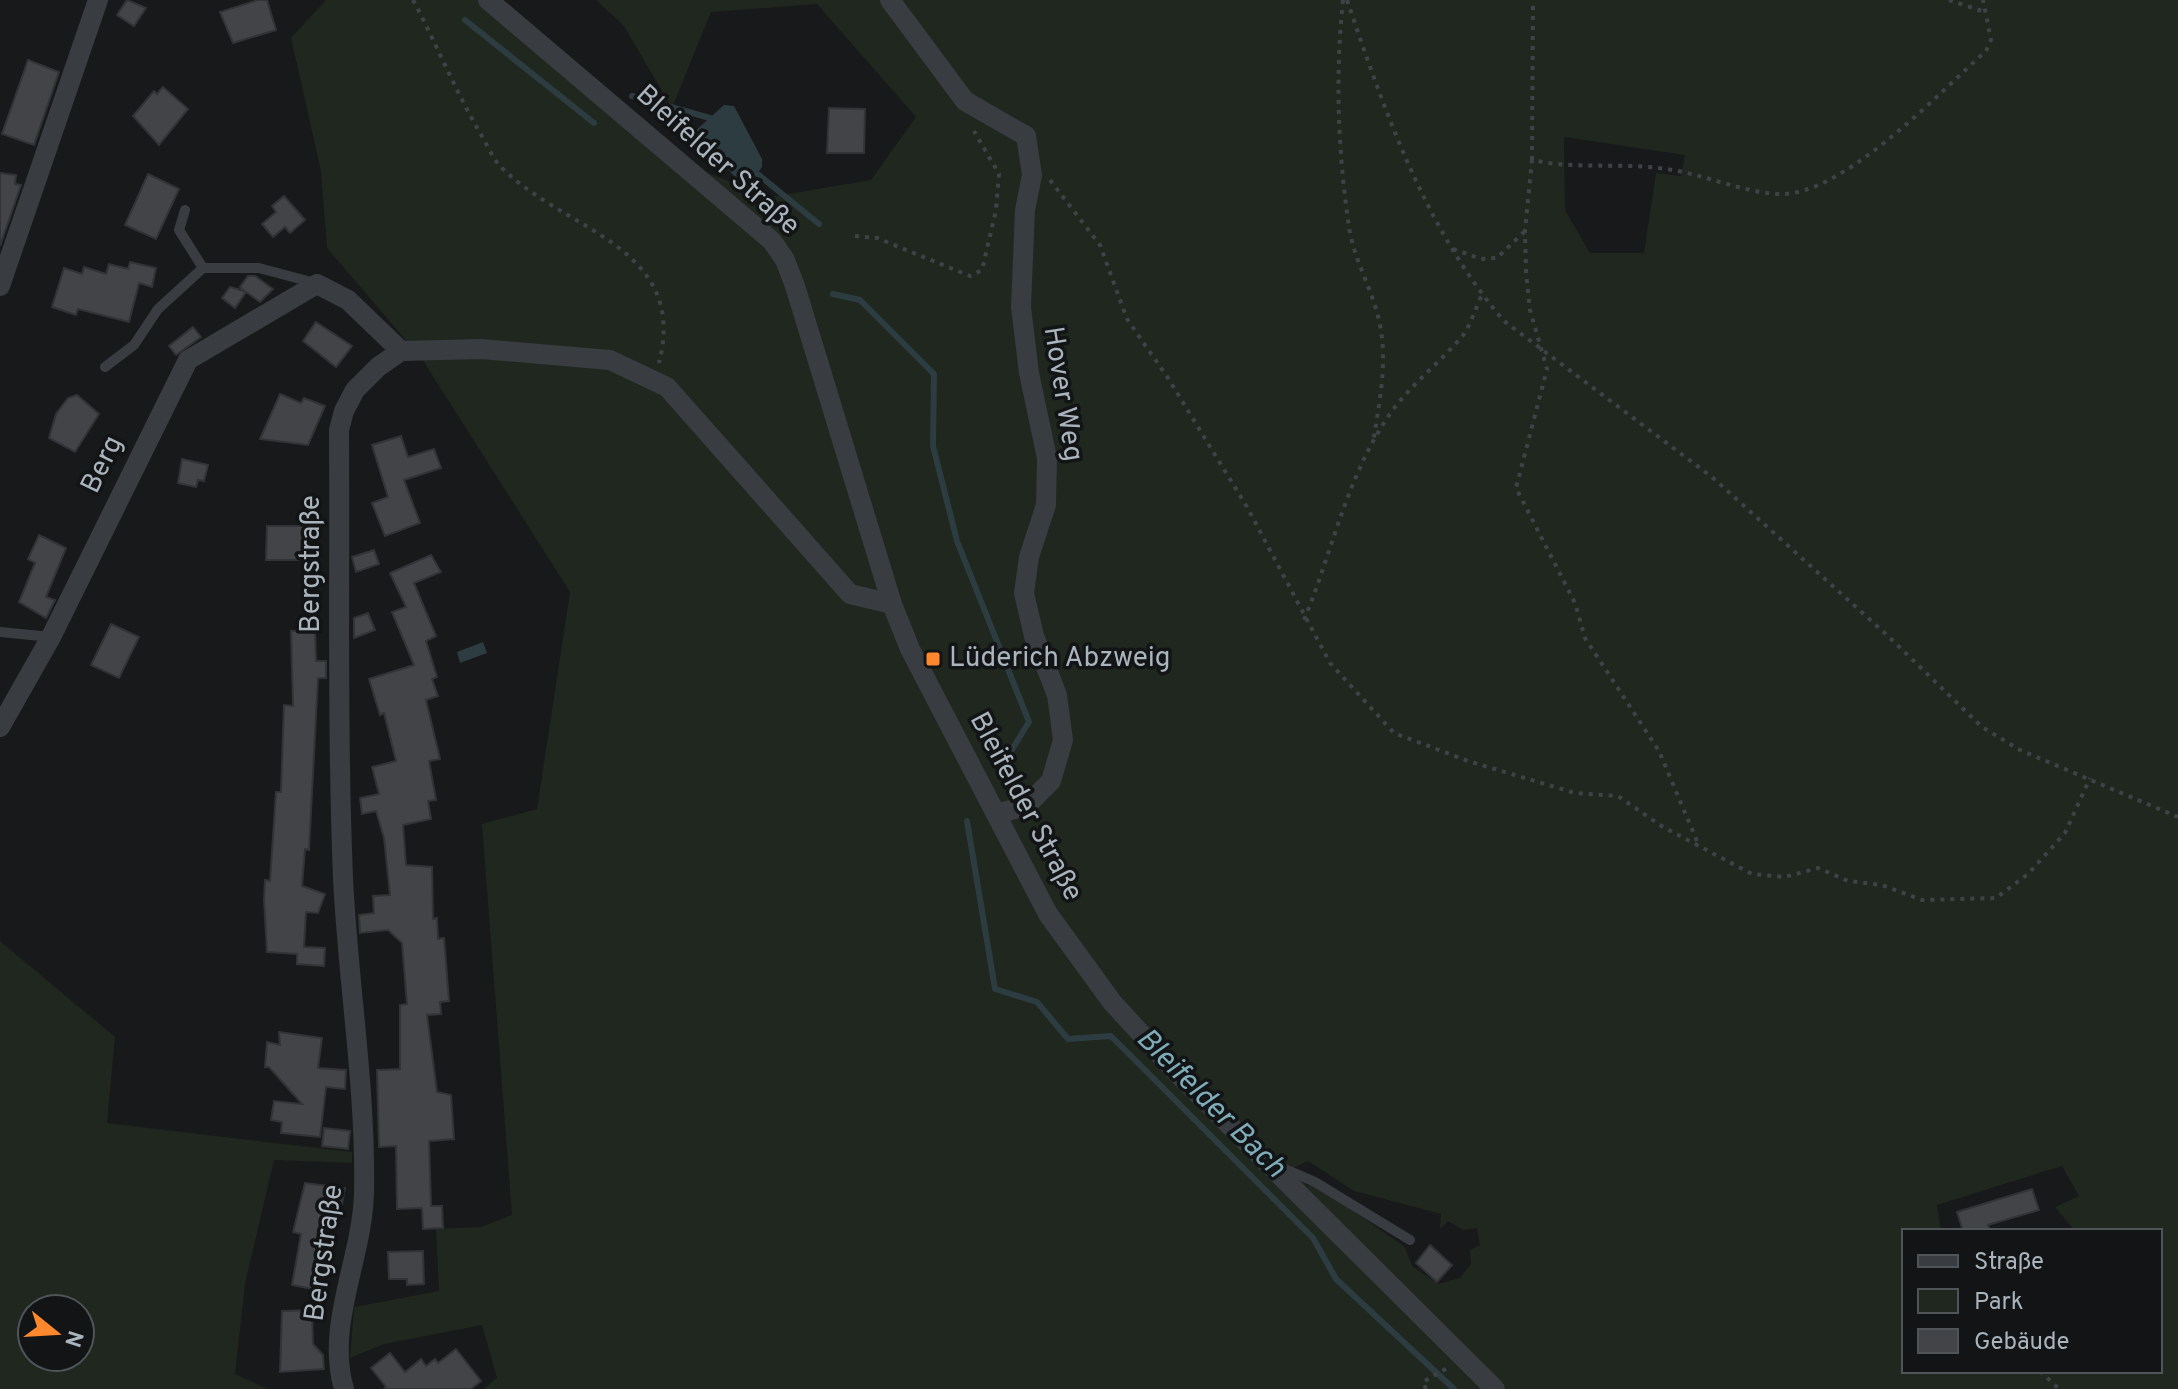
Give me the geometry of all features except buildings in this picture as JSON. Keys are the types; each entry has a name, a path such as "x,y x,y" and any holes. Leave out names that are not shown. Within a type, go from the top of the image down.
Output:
{"street":[{"path":"0,286 98,0"},
{"name":"Bleifelder Straße","path":"488,0 772,241 785,260 892,604 910,649 1048,914 1112,1002 1265,1161 1495,1389"},
{"name":"Hover Weg","path":"890,0 965,101 1026,136 1032,175 1025,210 1021,307 1029,373 1047,458 1046,505 1029,557 1024,593 1034,636 1057,695 1063,740 1051,781 1026,806 996,814"},
{"path":"317,284 348,300 401,351 481,349 610,360 667,387 850,594 892,604"},
{"name":"Berg","path":"0,727 51,637 188,360 317,284"},
{"name":"Bergstraße","path":"344,1389 341,1319 359,1251 364,1195 363,1090 343,880 339,430 344,411 355,390 378,367 401,351"}],"lane":[{"path":"185,210 179,230 203,268"},
{"path":"105,367 134,345 158,309 203,268 259,268 317,284"},
{"path":"0,632 51,637"},
{"path":"1265,1161 1315,1182 1410,1240"}],"path":[{"path":"413,0 450,79 499,166 641,264 659,291 663,330 661,359 653,380"},
{"path":"1345,0 1392,134 1453,249 1482,295 1504,321 1712,477 1888,636 1982,727 2020,750 2178,817"},
{"path":"1345,0 1338,50 1340,146 1350,231 1377,313 1385,371 1373,443"},
{"path":"1533,0 1532,160 1525,230 1530,310 1547,369 1516,488 1519,500 1575,603 1585,638 1659,751 1698,843"},
{"path":"1949,0 1985,12"},
{"path":"1532,160 1570,168 1641,165 1681,171 1768,192 1804,192 1899,132 1986,51 1991,40 1983,0"},
{"path":"855,236 877,238 970,276 982,270 996,210 999,174 969,120"},
{"path":"1044,170 1100,245 1127,319 1168,378 1247,507 1304,620 1330,663 1394,733 1468,761 1575,793 1618,796 1663,827 1752,874 1785,877 1818,868 1848,881 1882,885 1922,900 1996,898 2028,874 2065,833 2090,778"},
{"path":"1453,249 1481,259 1497,258 1525,230"},
{"path":"1304,620 1329,559 1348,491 1373,443 1392,411 1431,366 1462,338 1482,295"},
{"path":"1426,1389 1423,1382 1463,1356"},
{"path":"2042,1373 2059,1389"}],"green space":[{"path":"326,0 479,0 677,161 770,197 871,180 916,117 817,4 711,12 672,108 624,26 596,0 2178,0 2178,1389 483,1389 497,1378 482,1325 384,1344 350,1358 354,1307 439,1291 436,1229 481,1227 512,1215 482,824 537,809 570,592 422,359 327,248 321,171 291,38","holes":["1564,137 1685,155 1681,176 1656,173 1644,253 1590,253 1565,210","1308,1161 1354,1191 1441,1214 1440,1229 1448,1221 1463,1230 1477,1228 1480,1245 1470,1250 1471,1264 1460,1278 1438,1284 1413,1267 1404,1246 1313,1183 1308,1186 1291,1169"]},
{"path":"0,941 115,1037 107,1123 352,1152 352,1163 274,1160 245,1284 235,1374 268,1389 0,1389"}],"shaded area":[{"path":"724,105 734,106 762,159 762,167 751,182 739,181 693,133"},
{"path":"483,642 487,653 460,663 457,652"}],"waterway":[{"name":"Bleifelder Bach","path":"465,20 594,123"},
{"name":"Bleifelder Bach","path":"632,96 710,118 713,122"},
{"name":"Bleifelder Bach","path":"754,171 819,224"},
{"name":"Bleifelder Bach","path":"833,294 860,300 934,374 933,446 957,541 1029,722 1006,759"},
{"name":"Bleifelder Bach","path":"967,821 995,989 1037,1002 1068,1039 1111,1036 1313,1238 1336,1279 1454,1389"}],"place":[{"name":"Lüderich Abzweig","path":"933,659"}]}
